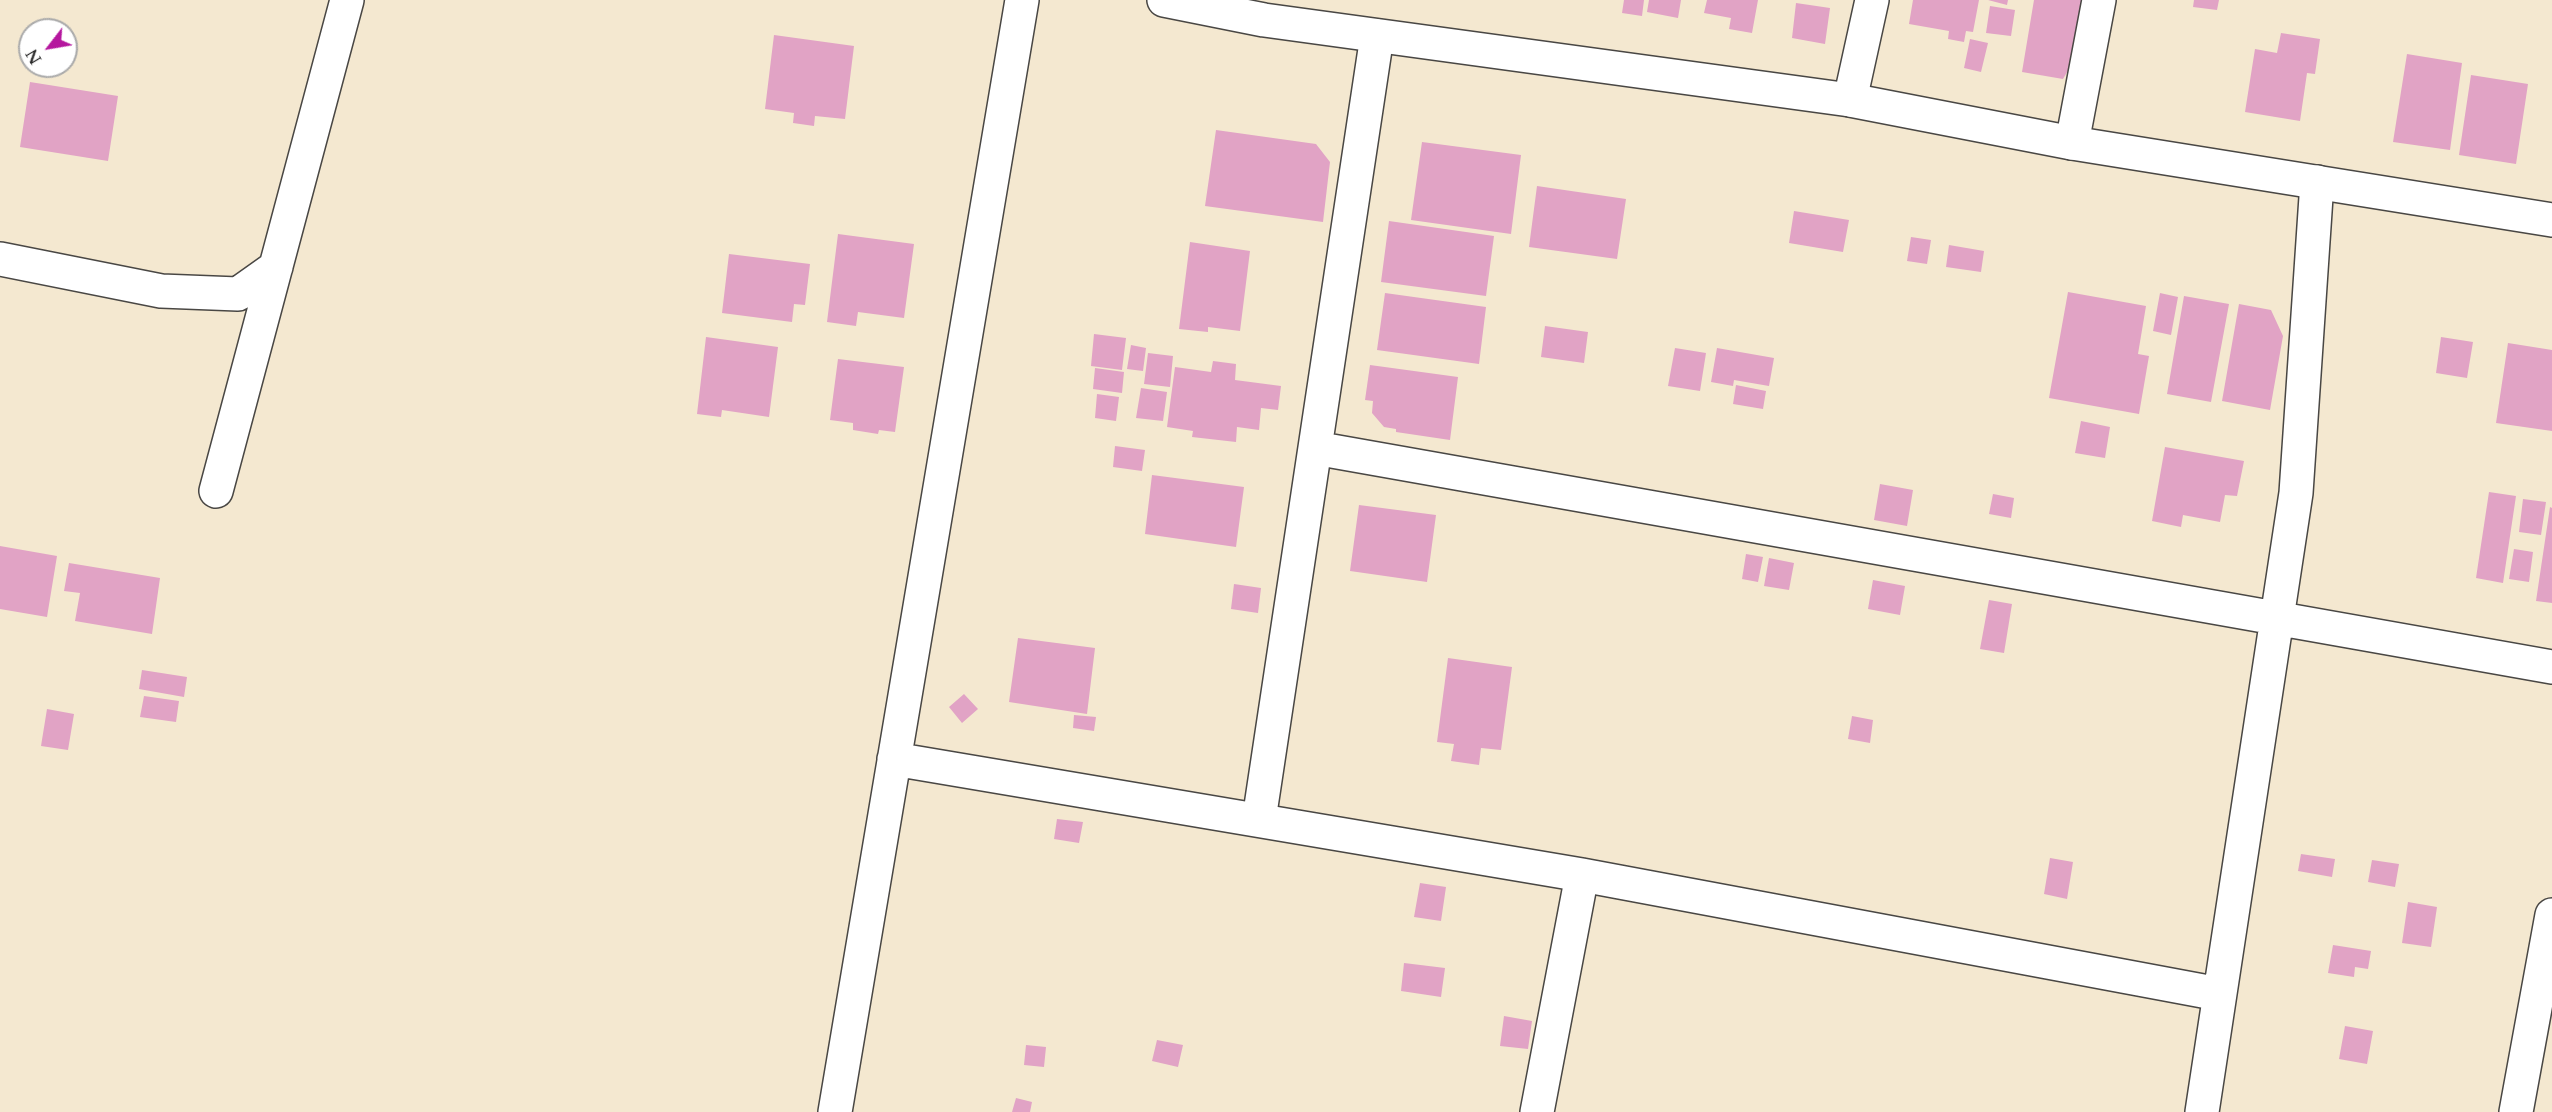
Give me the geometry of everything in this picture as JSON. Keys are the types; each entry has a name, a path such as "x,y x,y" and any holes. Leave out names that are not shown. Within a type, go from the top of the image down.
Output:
{"street":[{"path":"216,491 347,0"},
{"path":"835,1112 1022,0"},
{"path":"1164,0 1266,10 1377,36 1850,100 2072,142 2552,220"},
{"path":"1850,100 1872,0"},
{"path":"2072,142 2099,0"},
{"path":"1260,813 1377,36"},
{"path":"2202,1112 2296,492 2317,182"},
{"path":"0,259 161,291 238,294 276,267"},
{"path":"1315,447 2552,667"},
{"path":"894,759 1582,875 2219,994"},
{"path":"1537,1112 1582,875"},
{"path":"2516,1112 2552,915"}],"building":[{"path":"1624,0 1644,0 1642,16 1622,13"},
{"path":"1649,0 1681,0 1678,18 1647,12"},
{"path":"1707,0 1758,0 1752,33 1729,29 1731,18 1704,13"},
{"path":"1913,0 1979,0 1973,32 1966,31 1964,42 1948,39 1949,31 1909,24"},
{"path":"1988,0 2008,0 2007,5"},
{"path":"2034,0 2088,0 2080,50 2063,79 2022,72"},
{"path":"2194,0 2219,0 2217,10 2193,7"},
{"path":"1796,3 1830,8 1825,44 1792,38"},
{"path":"1990,6 2015,10 2011,36 1986,33"},
{"path":"2281,33 2320,39 2315,74 2307,73 2300,121 2245,112 2255,49 2277,53"},
{"path":"774,35 854,46 845,119 815,116 814,126 793,123 794,113 765,109"},
{"path":"1970,39 1988,43 1981,72 1964,68"},
{"path":"2407,54 2462,63 2450,150 2393,142"},
{"path":"2471,75 2528,84 2516,164 2459,155"},
{"path":"30,82 118,96 108,161 20,147"},
{"path":"1216,130 1316,144 1330,162 1323,222 1205,206"},
{"path":"1422,142 1521,155 1511,234 1411,220"},
{"path":"1537,186 1626,199 1617,259 1529,247"},
{"path":"1794,211 1849,220 1843,252 1789,243"},
{"path":"1389,221 1494,236 1486,296 1381,282"},
{"path":"838,234 914,244 904,318 858,312 856,326 827,322"},
{"path":"1911,237 1931,240 1927,264 1907,261"},
{"path":"1190,242 1250,251 1240,331 1208,327 1208,332 1179,329"},
{"path":"1949,245 1984,251 1981,272 1946,267"},
{"path":"729,254 810,264 805,305 794,304 792,322 722,313"},
{"path":"2068,292 2146,306 2138,354 2149,356 2139,414 2049,398"},
{"path":"1385,293 1486,307 1479,364 1377,350"},
{"path":"2160,293 2178,297 2171,335 2153,331"},
{"path":"2184,296 2229,304 2211,402 2167,394"},
{"path":"2239,304 2271,310 2283,336 2270,410 2222,401"},
{"path":"1545,326 1588,332 1584,363 1541,357"},
{"path":"1094,334 1126,338 1122,370 1091,366"},
{"path":"706,337 778,347 769,417 722,410 721,417 697,414"},
{"path":"2441,337 2473,342 2467,378 2436,373"},
{"path":"2508,343 2552,350 2552,431 2496,423"},
{"path":"1131,345 1146,348 1143,371 1127,369"},
{"path":"1675,348 1706,353 1700,391 1668,386"},
{"path":"1717,348 1774,358 1769,386 1734,380 1733,386 1711,382"},
{"path":"1148,353 1173,356 1170,387 1144,384"},
{"path":"838,359 904,367 895,432 879,430 878,434 853,430 853,423 830,420"},
{"path":"1213,361 1236,364 1235,380 1281,386 1278,410 1261,408 1259,430 1237,427 1236,442 1192,437 1193,431 1167,427 1175,367 1211,372"},
{"path":"1370,365 1458,377 1450,440 1396,432 1396,429 1384,427 1372,413 1373,401 1365,400"},
{"path":"1095,368 1124,372 1122,393 1093,389"},
{"path":"1736,385 1766,391 1763,409 1733,404"},
{"path":"1141,388 1167,392 1163,421 1136,418"},
{"path":"1097,394 1119,397 1116,421 1095,418"},
{"path":"2081,421 2110,427 2105,458 2075,453"},
{"path":"1115,446 1145,450 1142,471 1113,467"},
{"path":"2165,447 2244,461 2237,496 2225,495 2220,522 2183,515 2181,527 2152,521"},
{"path":"1152,475 1244,487 1236,547 1145,534"},
{"path":"1880,484 1913,490 1907,526 1874,520"},
{"path":"2489,492 2516,496 2503,583 2476,578"},
{"path":"1993,494 2014,498 2011,518 1989,514"},
{"path":"2523,499 2546,502 2541,535 2519,532"},
{"path":"1359,505 1436,515 1427,582 1350,571"},
{"path":"2550,507 2552,508 2552,603 2536,601"},
{"path":"0,546 57,556 47,617 0,609"},
{"path":"2514,549 2533,552 2529,582 2509,579"},
{"path":"1746,554 1763,557 1758,582 1742,579"},
{"path":"1769,558 1794,563 1789,590 1764,586"},
{"path":"69,563 160,578 152,634 75,621 80,593 64,591"},
{"path":"1873,580 1905,586 1900,615 1868,609"},
{"path":"1234,584 1261,588 1258,613 1231,609"},
{"path":"1989,600 2012,604 2004,653 1980,649"},
{"path":"1018,638 1095,648 1087,714 1009,702"},
{"path":"1448,658 1512,667 1501,750 1481,748 1479,765 1451,761 1454,744 1437,742"},
{"path":"142,670 187,677 184,697 139,689"},
{"path":"964,694 978,709 962,723 949,707"},
{"path":"144,696 179,701 176,722 140,717"},
{"path":"47,709 74,714 68,750 41,746"},
{"path":"1074,715 1096,717 1094,731 1073,728"},
{"path":"1852,716 1873,720 1870,743 1848,739"},
{"path":"1057,819 1083,822 1079,843 1054,839"},
{"path":"2301,854 2335,859 2332,877 2298,871"},
{"path":"2050,858 2073,862 2067,899 2044,894"},
{"path":"2372,860 2399,864 2395,887 2368,882"},
{"path":"1420,883 1446,887 1441,921 1414,917"},
{"path":"2408,902 2437,907 2431,947 2402,943"},
{"path":"2333,945 2371,951 2368,969 2355,967 2354,977 2328,973"},
{"path":"1404,963 1445,968 1441,997 1401,991"},
{"path":"1504,1016 1532,1021 1528,1049 1500,1046"},
{"path":"2345,1026 2373,1031 2367,1064 2339,1059"},
{"path":"1157,1040 1183,1045 1178,1067 1152,1061"},
{"path":"1026,1045 1046,1047 1044,1067 1024,1065"},
{"path":"1016,1098 1032,1102 1030,1112 1012,1112"}]}
